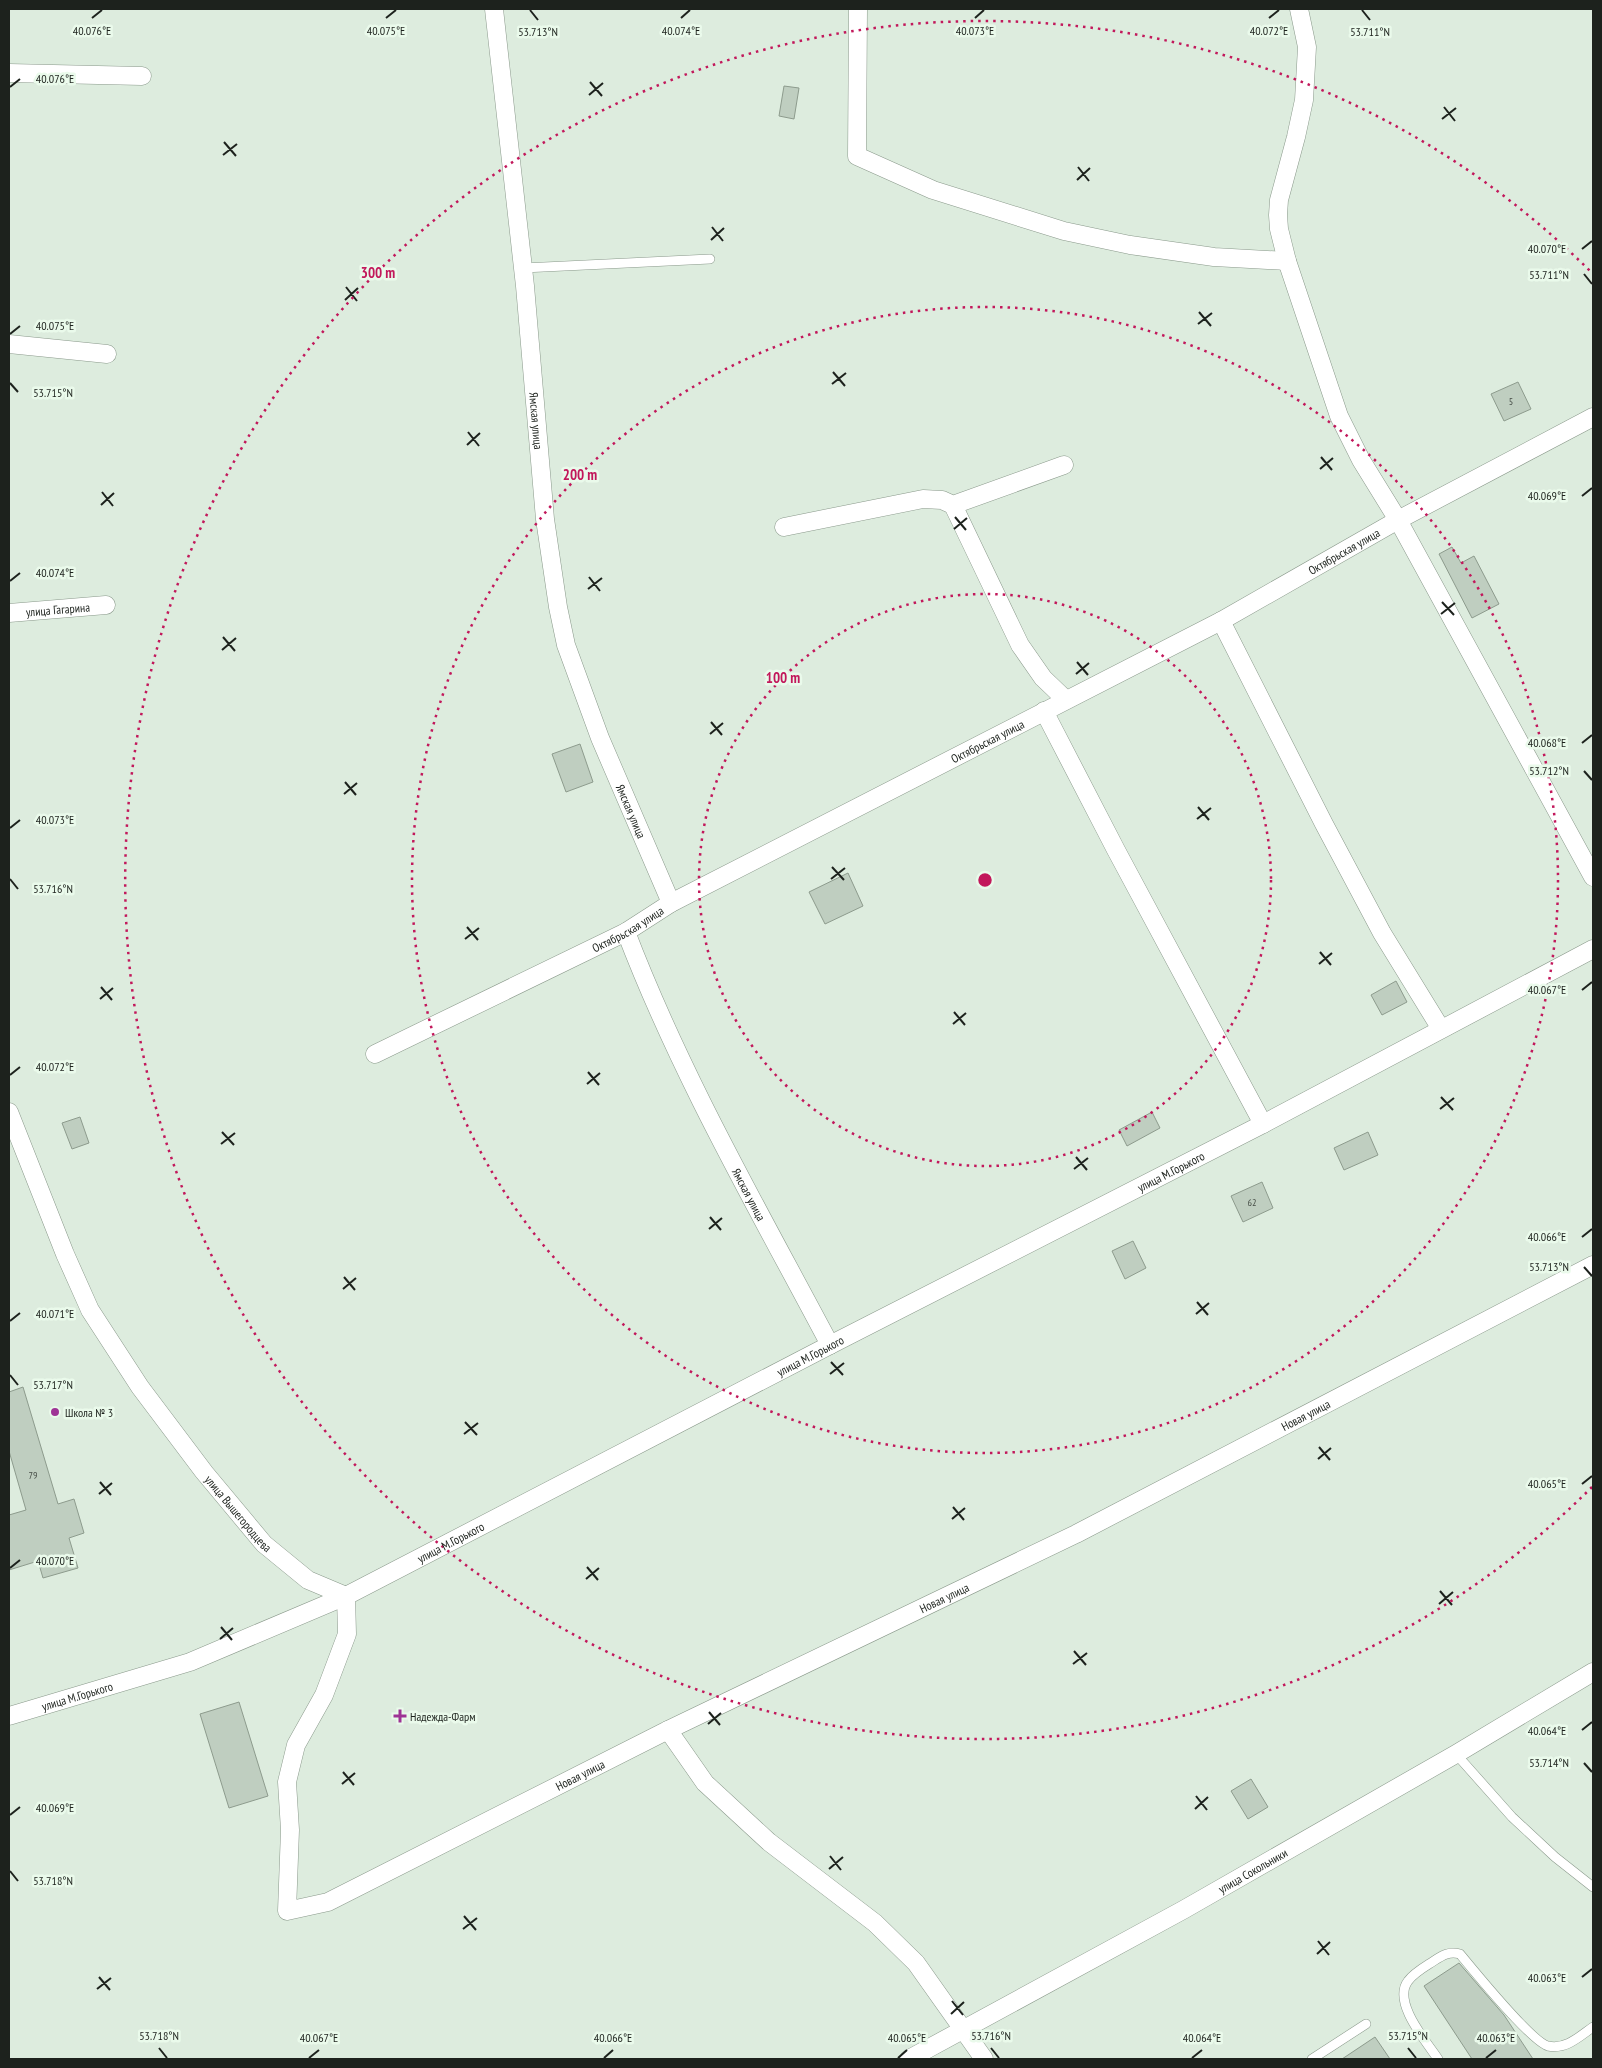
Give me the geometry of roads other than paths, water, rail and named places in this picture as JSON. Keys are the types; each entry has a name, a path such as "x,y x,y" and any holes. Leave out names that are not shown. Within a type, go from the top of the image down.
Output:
{"street":[{"name":"Ямская улица","path":"494,9 523,268 545,519 566,645 600,738 671,903"},
{"path":"858,9 857,156 933,190 1064,231 1130,245 1214,256 1288,261"},
{"path":"1299,9 1308,47 1304,92 1296,137 1279,200 1279,229 1339,416 1361,460 1398,520 1593,876"},
{"path":"9,73 142,76"},
{"path":"9,344 107,354"},
{"name":"Октябрьская улица","path":"376,1054 626,932 671,903 1221,621 1398,520 1593,417"},
{"path":"953,505 1064,465"},
{"path":"784,527 923,499 942,500 953,505 1020,645 1043,678 1066,700"},
{"name":"улица Гагарина","path":"9,614 106,605"},
{"path":"1221,621 1324,824 1382,932 1441,1029"},
{"path":"1044,711 1116,850 1263,1124"},
{"name":"Ямская улица","path":"626,932 651,996 697,1096 830,1345"},
{"name":"улица М.Горького","path":"9,1716 190,1662 346,1596 830,1345 1263,1124 1593,949"},
{"name":"улица Вышегородцева","path":"9,1112 65,1254 90,1310 140,1387 204,1472 264,1544 308,1580 346,1596"},
{"name":"Новая улица","path":"346,1596 347,1634 324,1695 296,1745 287,1782 290,1830 287,1911 328,1902 668,1730 1076,1534 1593,1265"},
{"name":"улица Сокольники","path":"909,2059 1183,1910 1456,1754 1593,1672"},
{"path":"668,1730 705,1783 769,1842 875,1923 916,1963 964,2028 984,2059"}],"lane":[{"path":"523,268 710,259"},
{"path":"1456,1754 1512,1817 1555,1857 1593,1887"},
{"path":"1438,2059 1406,2010 1403,1994 1407,1982 1417,1971 1443,1955 1452,1952 1460,1954 1532,2035 1547,2046 1559,2046 1573,2042 1593,2027"},
{"path":"1312,2059 1366,2024"}],"place":[{"name":"Школа № 3","path":"55,1412"},
{"name":"Надежда-Фарм","path":"400,1716"}]}
